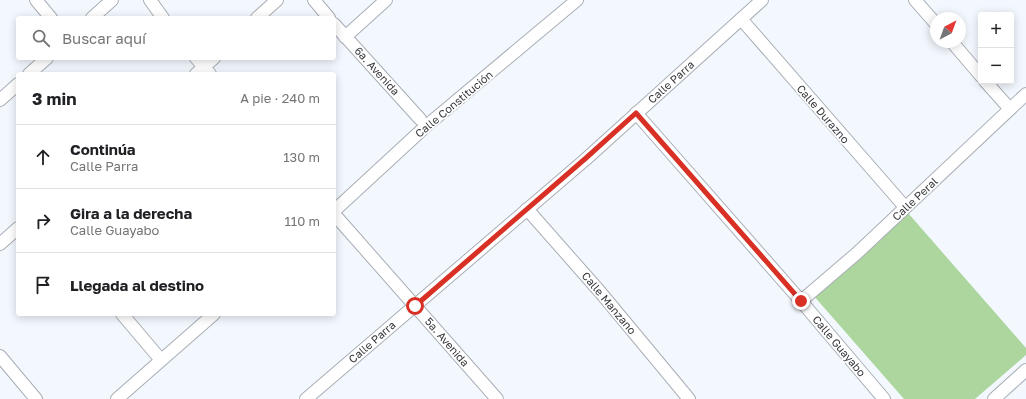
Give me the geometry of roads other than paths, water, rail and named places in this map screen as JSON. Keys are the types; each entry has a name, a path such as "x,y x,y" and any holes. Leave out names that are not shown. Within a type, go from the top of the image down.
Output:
{"street":[{"path":"36,0 49,16"},
{"path":"94,16 112,0"},
{"path":"150,0 162,16"},
{"path":"260,16 277,0"},
{"path":"314,0 327,16"},
{"path":"345,37 386,0"},
{"name":"Calle Constitución","path":"336,210 425,127 577,0"},
{"name":"Calle Parra","path":"306,399 586,158 742,20 762,0"},
{"path":"915,0 930,17"},
{"name":"Calle Durazno","path":"742,20 906,208"},
{"name":"6a. Avenida","path":"336,26 420,119"},
{"path":"957,48 978,72"},
{"path":"31,72 45,60"},
{"path":"201,68 211,60"},
{"path":"989,84 1010,109"},
{"path":"0,100 16,86"},
{"name":"Calle Peral","path":"801,301 856,254 1026,94"},
{"name":"Calle Guayabo","path":"636,113 801,301 884,399"},
{"name":"Calle Manzano","path":"527,209 601,293 689,399"},
{"name":"5a. Avenida","path":"336,214 497,399"},
{"path":"0,244 16,230"},
{"path":"124,316 161,360"},
{"path":"117,399 212,316"},
{"path":"0,356 36,399"},
{"path":"994,399 1026,370"}]}
